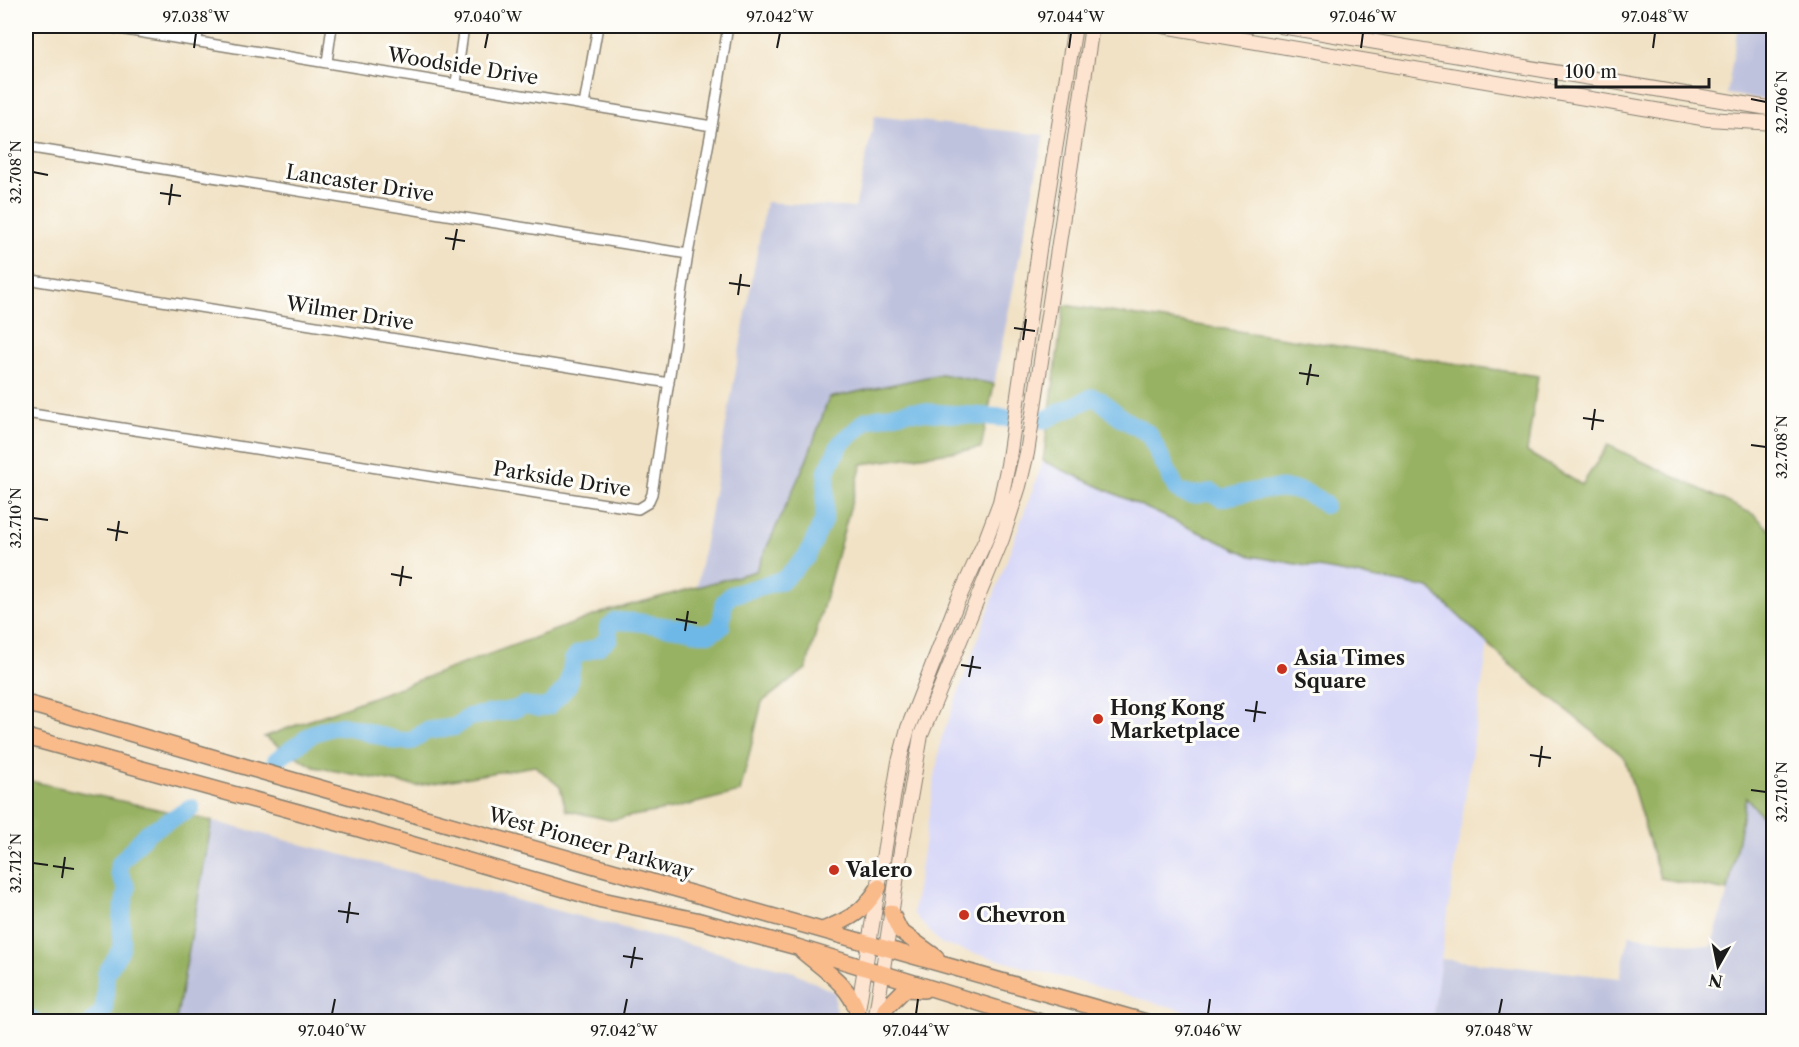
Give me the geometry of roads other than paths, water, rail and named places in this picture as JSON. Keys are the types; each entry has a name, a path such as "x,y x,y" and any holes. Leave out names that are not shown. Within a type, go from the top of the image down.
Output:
{"main road":[{"path":"857,1018 899,762 908,728 957,602 1000,502 1008,465 1040,243 1075,26"},
{"path":"875,1022 921,735 1002,539 1027,453 1092,26"},
{"path":"1163,26 1697,117 1773,123"},
{"path":"1281,26 1773,109"},
{"name":"West Pioneer Parkway","path":"26,703 1146,1022"},
{"path":"26,736 356,828 602,900 696,920 797,947 1041,1022"},
{"path":"825,929 848,920 868,905 879,887"},
{"path":"891,912 900,931 919,947 951,967"},
{"path":"797,947 847,990 856,1005 857,1018"},
{"path":"882,1022 885,1009 905,989 939,990"}],"street":[{"name":"Woodside Drive","path":"101,26 712,126"},
{"path":"197,40 199,26"},
{"path":"327,62 332,26"},
{"path":"456,83 464,26"},
{"path":"584,105 598,26"},
{"name":"Parkside Drive","path":"26,413 638,509 648,503 652,494 688,254 728,26"},
{"name":"Lancaster Drive","path":"26,147 688,254"},
{"name":"Wilmer Drive","path":"26,279 669,383"}],"waterway":[{"path":"1044,420 1093,397 1123,419 1149,434 1177,490 1185,494 1212,492 1221,498 1261,490 1289,489 1314,497 1325,505"},
{"path":"276,760 314,733 332,727 346,726 398,741 412,741 426,731 455,727 469,717 513,710 525,705 539,708 549,706 568,686 573,660 578,654 598,647 609,638 608,628 615,621 710,633 721,627 724,602 731,595 783,580 807,556 824,519 827,471 840,444 867,420 910,411 1008,418"},
{"path":"93,1022 104,1010 106,974 121,949 121,918 127,888 119,872 120,863 147,833 191,808"},
{"path":"26,1016 35,1022"}],"place":[{"name":"Asia Times Square","path":"1282,669"},
{"name":"Hong Kong Marketplace","path":"1098,719"},
{"name":"Valero","path":"834,870"},
{"name":"Chevron","path":"964,915"}]}
